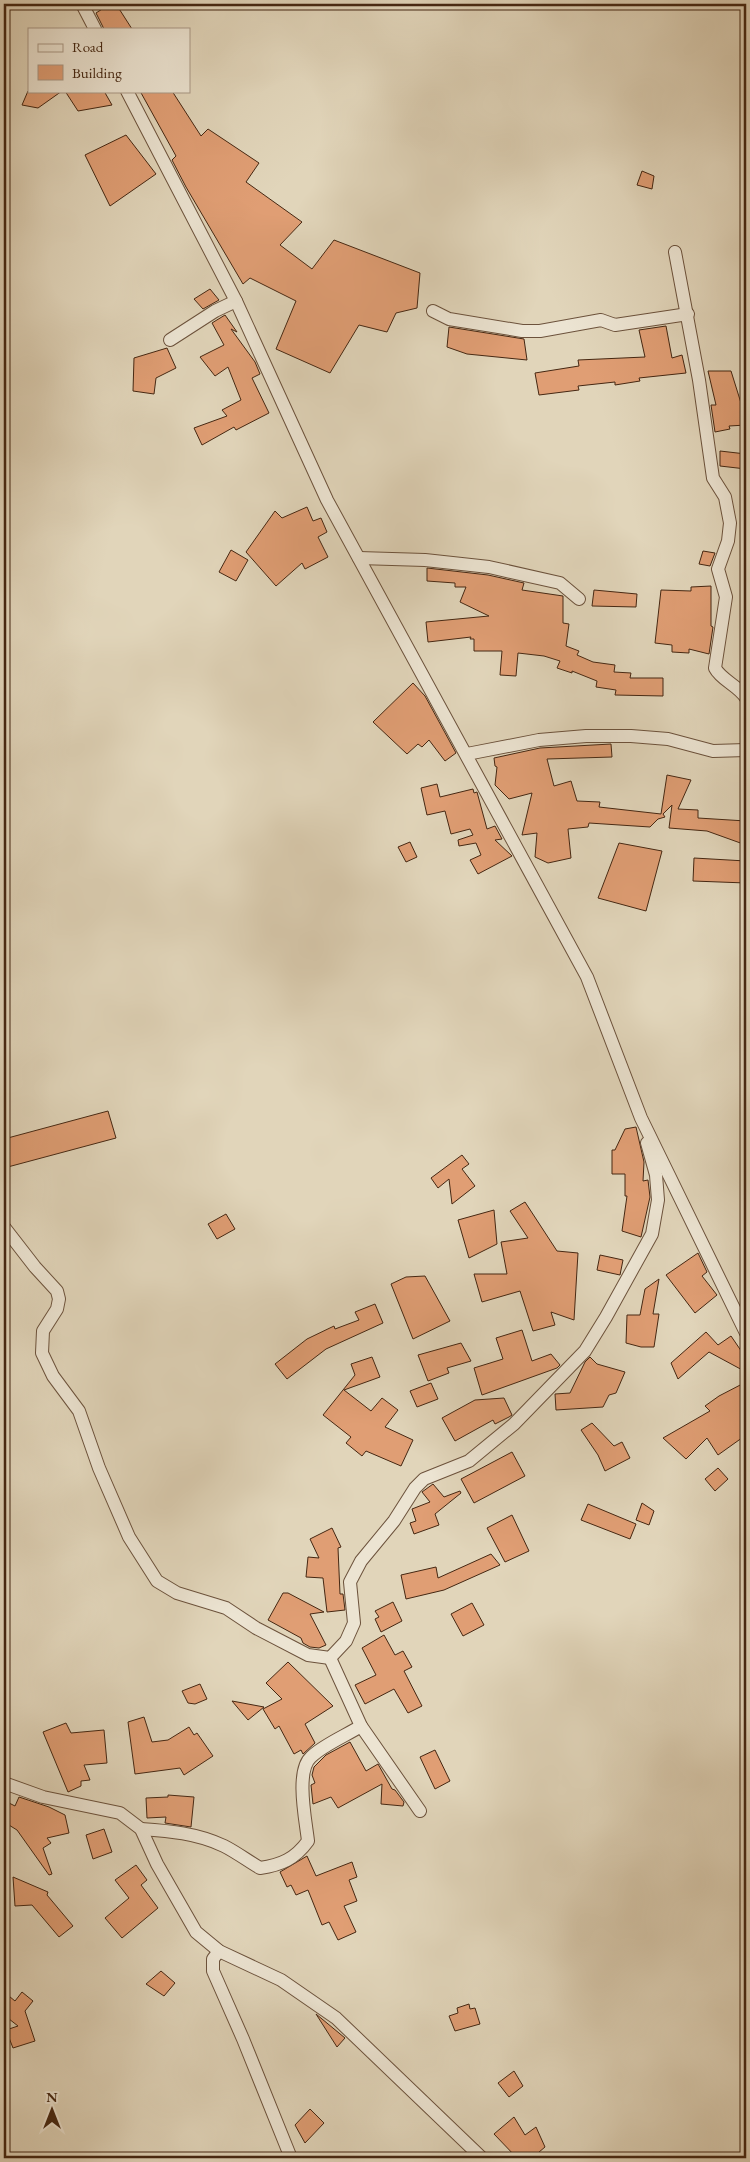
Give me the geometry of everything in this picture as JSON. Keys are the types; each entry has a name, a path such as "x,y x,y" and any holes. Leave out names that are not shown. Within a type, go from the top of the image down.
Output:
{"street":[{"path":"82,4 94,28"},
{"path":"128,92 236,301 268,367 327,500 587,977 641,1118 746,1333"},
{"path":"675,252 688,314 714,478 725,497 730,523 728,541 718,569 726,597 715,668 717,673 743,693 746,698"},
{"path":"170,340 215,311 236,301"},
{"path":"433,311 449,319 522,330 540,330 601,320 615,325 688,314"},
{"path":"359,558 425,560 489,567 560,584 579,598"},
{"path":"467,754 539,740 586,736 631,736 668,739 714,751 746,750"},
{"path":"330,1658 346,1641 354,1622 350,1582 361,1561 394,1521 415,1488 424,1479 469,1461 514,1424 585,1351 619,1296 652,1234 658,1200 656,1175 641,1118"},
{"path":"4,1227 35,1267 57,1291 59,1299 57,1309 44,1331 42,1353 53,1376 78,1411 99,1468 129,1537 157,1581 177,1593 226,1608 256,1628 308,1655 330,1658"},
{"path":"330,1658 361,1726 420,1811"},
{"path":"141,1829 178,1832 204,1838 224,1846 260,1868 282,1863 298,1854 308,1841 302,1783 305,1767 310,1757 361,1726"},
{"path":"4,1783 43,1797 120,1812 141,1829 157,1864 196,1932 218,1951 281,1980 336,2018 482,2158"},
{"path":"218,1951 213,1959 213,1971 243,2039 291,2158"}],"building":[{"path":"110,4 116,4 131,28 104,28 96,13"},
{"path":"28,91 61,92 38,108 22,105"},
{"path":"66,92 105,92 112,105 78,111"},
{"path":"141,92 173,92 201,136 208,129 259,163 246,182 302,222 280,245 312,269 334,240 420,273 417,308 396,313 387,332 359,325 330,373 276,349 296,301 250,278 243,284 186,187 172,160 176,156"},
{"path":"126,135 156,174 110,206 85,155"},
{"path":"642,171 654,176 652,189 637,185"},
{"path":"210,289 219,300 203,309 194,299"},
{"path":"225,315 237,332 231,329 255,362 260,374 252,378 269,413 236,430 234,427 202,445 194,428 227,416 222,410 241,400 228,367 215,376 200,357 224,345 212,323"},
{"path":"666,326 672,358 682,355 686,373 639,378 640,381 615,385 615,382 578,386 579,390 539,395 535,373 579,366 578,360 645,357 639,330"},
{"path":"449,327 524,339 527,360 467,354 447,347"},
{"path":"167,348 176,368 156,378 154,394 133,391 134,358"},
{"path":"708,371 731,371 741,403 746,403 746,425 729,426 730,429 715,432 711,405 716,405"},
{"path":"720,451 746,454 746,469 720,466"},
{"path":"307,507 313,521 321,518 327,532 318,537 328,557 305,569 302,563 276,586 246,552 275,511 282,518"},
{"path":"231,550 248,560 236,581 219,572"},
{"path":"703,551 715,553 710,566 699,564"},
{"path":"427,568 488,575 524,583 522,590 563,596 563,623 569,624 566,646 579,651 577,655 593,662 615,665 614,672 631,673 630,678 663,678 663,696 615,695 616,690 596,687 597,681 572,671 572,673 557,668 560,661 544,656 518,653 516,676 500,675 502,651 474,651 474,639 470,639 471,637 428,642 426,622 489,616 460,602 466,587 455,587 455,583 427,581"},
{"path":"711,586 711,626 713,627 709,654 689,649 689,653 672,652 672,645 655,643 661,590 691,591 691,587"},
{"path":"594,590 637,594 636,607 592,606"},
{"path":"413,683 425,696 456,753 445,761 429,740 422,747 418,744 407,754 373,722"},
{"path":"611,744 612,757 547,759 554,786 571,781 577,801 600,802 599,807 661,814 667,775 691,780 678,809 698,810 698,818 746,821 746,845 707,831 669,828 672,805 663,814 665,817 658,819 650,827 589,823 588,827 568,829 571,858 548,863 535,857 537,833 522,835 532,793 509,799 495,785 497,767 495,766 494,758 540,748"},
{"path":"437,784 440,797 473,789 474,793 477,792 487,829 495,826 502,839 495,840 512,856 478,874 470,860 481,855 476,843 459,846 458,840 473,835 470,829 451,834 445,811 427,815 421,788"},
{"path":"410,842 417,857 406,862 398,847"},
{"path":"619,843 662,851 646,911 598,898"},
{"path":"694,858 746,861 746,883 693,881"},
{"path":"108,1111 116,1138 4,1168 4,1139"},
{"path":"636,1127 644,1162 643,1181 648,1180 650,1197 641,1237 622,1231 627,1196 625,1196 625,1174 612,1174 612,1150 615,1150 625,1129"},
{"path":"462,1155 469,1164 462,1169 475,1186 452,1204 449,1179 438,1188 431,1178"},
{"path":"525,1202 557,1251 578,1253 574,1320 551,1312 555,1325 533,1331 520,1291 482,1302 474,1274 507,1274 501,1242 528,1238 510,1211"},
{"path":"494,1210 497,1244 469,1258 458,1220"},
{"path":"226,1214 235,1229 217,1239 208,1224"},
{"path":"698,1253 707,1272 702,1276 717,1295 695,1313 666,1275"},
{"path":"600,1255 623,1260 620,1275 597,1270"},
{"path":"425,1276 450,1321 413,1339 391,1284 406,1277"},
{"path":"659,1279 653,1314 659,1314 654,1347 641,1347 626,1343 627,1315 640,1315 645,1289"},
{"path":"375,1304 383,1323 326,1349 287,1379 275,1364 307,1339 334,1326 335,1329 359,1320 355,1312"},
{"path":"522,1330 532,1361 551,1354 560,1365 557,1368 482,1395 474,1368 503,1359 496,1338"},
{"path":"706,1332 718,1345 731,1336 746,1358 746,1372 709,1352 678,1379 671,1363"},
{"path":"461,1343 471,1361 447,1368 449,1373 428,1381 418,1355"},
{"path":"372,1357 380,1377 344,1390 371,1411 382,1398 398,1410 385,1427 413,1440 401,1466 366,1451 362,1456 346,1443 351,1437 323,1415 355,1375 351,1364"},
{"path":"590,1357 597,1364 625,1372 616,1393 609,1395 603,1407 556,1410 555,1394 570,1393 585,1362"},
{"path":"746,1382 746,1435 718,1455 707,1438 686,1459 663,1438 710,1411 705,1406 719,1396"},
{"path":"431,1383 438,1399 417,1407 410,1391"},
{"path":"504,1398 512,1415 495,1424 493,1420 455,1441 442,1418 475,1400"},
{"path":"592,1423 614,1446 622,1442 630,1458 605,1471 598,1455 581,1430"},
{"path":"512,1452 525,1476 474,1503 461,1479"},
{"path":"718,1468 728,1479 715,1491 705,1479"},
{"path":"433,1484 444,1497 460,1491 461,1493 435,1514 439,1525 414,1534 410,1523 416,1521 412,1509 430,1502 422,1492"},
{"path":"642,1503 654,1511 649,1525 636,1520"},
{"path":"588,1504 636,1524 630,1539 581,1520"},
{"path":"512,1515 529,1551 505,1562 487,1528"},
{"path":"332,1528 341,1547 338,1548 340,1594 343,1594 345,1610 327,1612 323,1578 306,1577 308,1557 319,1558 310,1539"},
{"path":"491,1554 500,1565 444,1590 406,1599 401,1575 436,1567 438,1578"},
{"path":"283,1593 288,1593 324,1612 310,1614 326,1645 319,1648 310,1647 303,1643 301,1638 268,1620"},
{"path":"393,1602 402,1621 381,1632 375,1619 379,1617 375,1611"},
{"path":"472,1603 484,1625 463,1636 451,1614"},
{"path":"384,1635 395,1655 403,1651 412,1667 404,1671 422,1706 408,1713 394,1689 365,1704 355,1685 376,1675 362,1648"},
{"path":"288,1662 333,1706 305,1724 315,1743 303,1754 301,1750 294,1754 279,1726 275,1729 263,1709 282,1699 266,1683"},
{"path":"200,1684 207,1699 195,1704 188,1703 182,1691"},
{"path":"232,1701 264,1707 248,1720"},
{"path":"144,1717 152,1742 168,1740 189,1727 194,1735 197,1733 213,1756 184,1775 180,1768 135,1774 128,1722"},
{"path":"66,1723 71,1733 104,1730 107,1763 84,1765 90,1780 81,1781 81,1786 68,1792 43,1732"},
{"path":"350,1742 366,1771 378,1764 392,1789 395,1790 404,1802 403,1806 381,1804 382,1784 338,1808 331,1797 313,1804 311,1785 315,1783 312,1775 314,1767 326,1755"},
{"path":"435,1750 450,1781 435,1789 420,1757"},
{"path":"168,1795 194,1797 191,1827 165,1823 166,1817 147,1818 146,1798 168,1797"},
{"path":"19,1797 49,1807 65,1815 69,1833 47,1838 51,1843 43,1848 52,1874 49,1875 17,1830 4,1822 4,1812 9,1803 15,1806"},
{"path":"104,1829 112,1852 93,1859 86,1835"},
{"path":"307,1856 316,1876 352,1862 357,1877 349,1880 357,1901 344,1906 356,1932 338,1940 329,1922 322,1925 308,1890 296,1895 291,1885 287,1887 280,1872"},
{"path":"136,1865 147,1880 141,1885 158,1908 122,1938 105,1918 129,1898 115,1880"},
{"path":"13,1877 48,1892 47,1895 73,1926 59,1937 32,1905 15,1906"},
{"path":"161,1971 175,1983 164,1996 146,1984"},
{"path":"4,1992 15,2001 22,1992 33,2001 25,2011 35,2041 13,2048 6,2030 18,2026 4,2015"},
{"path":"469,2004 470,2009 475,2008 480,2024 455,2031 449,2016 458,2013 457,2008"},
{"path":"316,2014 345,2038 337,2047"},
{"path":"514,2071 523,2086 509,2097 498,2083"},
{"path":"310,2109 324,2123 305,2143 295,2125"},
{"path":"514,2117 525,2135 536,2127 545,2147 532,2158 517,2158 494,2134"}]}
